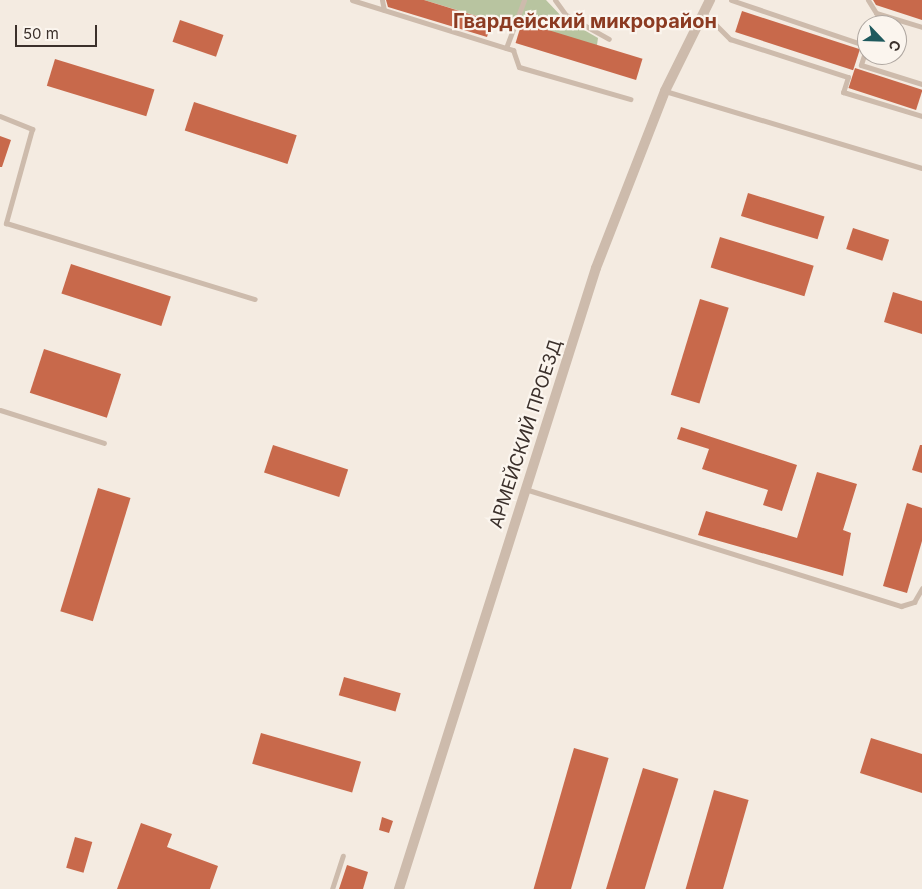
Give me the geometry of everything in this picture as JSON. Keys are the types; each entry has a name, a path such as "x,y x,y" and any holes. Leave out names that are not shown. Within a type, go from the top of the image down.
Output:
{"street":[{"name":"АРМЕЙСКИЙ ПРОЕЗД","path":"400,889 596,268 665,91 710,0"}],"lane":[{"path":"352,0 513,50 519,67 630,99"},
{"path":"382,0 384,10"},
{"path":"506,48 524,0"},
{"path":"555,0 566,15 609,39"},
{"path":"731,0 867,46 860,65 922,84"},
{"path":"868,0 876,13 922,27"},
{"path":"704,13 730,39 848,77 843,92 922,116"},
{"path":"665,91 922,168"},
{"path":"0,116 32,129 6,223 255,298"},
{"path":"0,410 104,443"},
{"path":"525,489 900,606 914,602 922,588"},
{"path":"332,889 343,856"}],"green space":[{"path":"424,0 546,0 563,18 598,38 596,52"}],"building":[{"path":"386,0 424,0 492,21 487,37 388,7"},
{"path":"873,0 922,0 922,20 907,15 876,5"},
{"path":"742,11 857,48 857,58 853,70 735,32"},
{"path":"180,20 223,35 216,57 173,42"},
{"path":"522,22 642,59 636,80 516,43"},
{"path":"55,59 154,89 146,116 47,86"},
{"path":"855,68 922,90 916,110 849,88"},
{"path":"194,102 297,135 287,164 185,131"},
{"path":"0,136 11,140 2,167 0,167"},
{"path":"748,193 825,216 817,239 741,216"},
{"path":"853,228 889,240 882,261 846,249"},
{"path":"720,237 814,266 804,296 711,268"},
{"path":"71,264 171,296 161,326 61,293"},
{"path":"893,292 922,301 922,334 884,322"},
{"path":"700,299 729,308 699,403 671,395"},
{"path":"44,349 121,374 107,418 30,393"},
{"path":"681,427 797,465 782,511 763,505 768,490 702,469 709,449 677,439"},
{"path":"273,445 348,469 339,497 264,473"},
{"path":"920,445 922,445 922,473 912,470"},
{"path":"817,472 857,484 843,530 851,533 843,576 698,535 706,511 797,538"},
{"path":"98,488 131,498 93,621 60,611"},
{"path":"907,503 922,508 922,541 907,593 883,586"},
{"path":"344,677 401,693 395,712 339,695"},
{"path":"261,733 361,762 352,792 252,764"},
{"path":"871,738 922,754 922,793 860,773"},
{"path":"574,748 609,758 571,889 534,889"},
{"path":"643,768 678,779 645,889 606,889"},
{"path":"714,790 749,800 723,889 686,889"},
{"path":"382,817 393,821 389,833 379,830"},
{"path":"141,823 172,834 167,847 218,866 210,889 117,889"},
{"path":"75,837 92,842 83,873 66,868"},
{"path":"347,865 368,872 363,889 339,889"}],"district":[{"name":"Гвардейский микрорайон","path":"585,21"}]}
